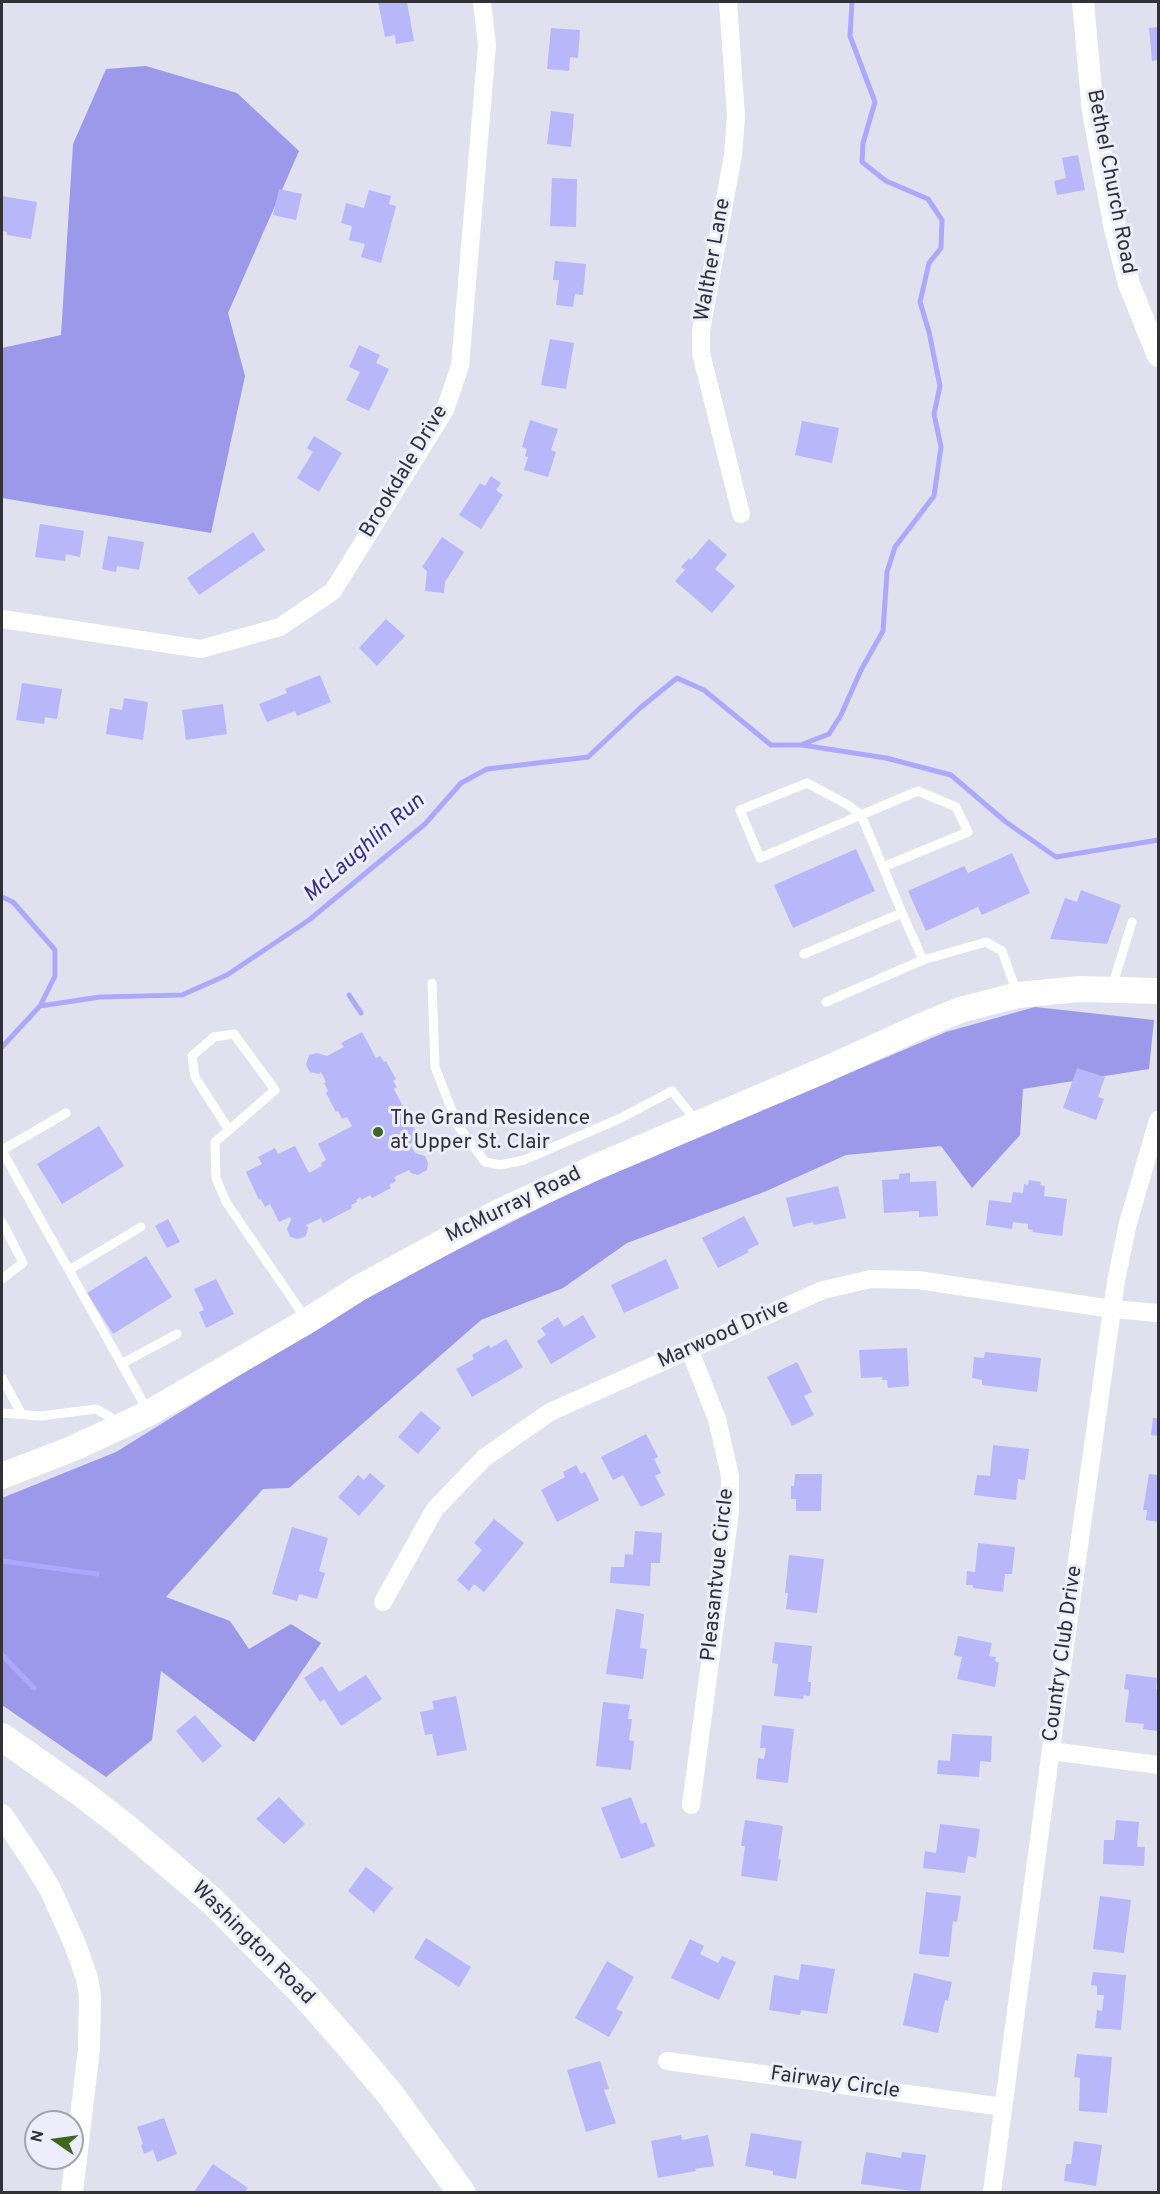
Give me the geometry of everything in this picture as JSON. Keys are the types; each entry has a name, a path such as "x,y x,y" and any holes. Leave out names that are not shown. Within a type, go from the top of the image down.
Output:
{"main road":[{"name":"McMurray Road","path":"2,1476 126,1426 401,1264 499,1212 596,1167 929,1023 960,1010 1018,995 1048,991 1112,989 1158,991"},
{"name":"Washington Road","path":"8,1744 124,1826 212,1901 303,1993 390,2094 461,2193"}],"street":[{"name":"Brookdale Drive","path":"2,619 201,649 280,627 333,591 445,410 460,366 487,45 482,2"},
{"name":"Walther Lane","path":"728,2 736,116 733,155 701,330 701,353 741,514"},
{"name":"Bethel Church Road","path":"1083,2 1093,112 1113,217 1129,284 1158,356"},
{"name":"Country Club Drive","path":"992,2193 1112,1309 1128,1223 1158,1120"},
{"name":"Marwood Drive","path":"383,1602 435,1509 484,1458 550,1412 823,1290 871,1279 918,1280 1112,1309 1158,1313"},
{"name":"Pleasantvue Circle","path":"690,1351 717,1419 730,1476 730,1512 691,1805"},
{"path":"1051,1751 1158,1765"},
{"path":"2,1815 50,1889 75,1944 87,1978 90,1996 89,2049 73,2192"},
{"name":"Fairway Circle","path":"667,2061 1003,2107"}],"lane":[{"path":"883,867 968,832 956,807 918,791 861,815 760,858 740,810 807,783 848,805 861,815 902,913 923,960"},
{"path":"804,954 902,913"},
{"path":"1112,989 1132,921"},
{"path":"826,1002 923,960 986,942 1002,951 1018,995"},
{"path":"432,983 435,1067 459,1126 485,1162 500,1165 524,1160 621,1118 672,1090 698,1124"},
{"path":"229,1130 195,1077 192,1056 214,1037 234,1034 275,1090 229,1130 215,1142 216,1178 226,1202 307,1321"},
{"path":"66,1113 2,1151 149,1413"},
{"path":"2,1222 23,1263 2,1279"},
{"path":"69,1270 141,1227"},
{"path":"121,1364 177,1334"},
{"path":"2,1378 21,1413"},
{"path":"2,1413 41,1416 96,1409 126,1426"}],"shaded area":[{"path":"146,66 237,93 299,151 228,313 245,376 211,533 2,498 2,348 61,335 73,144 106,69"},
{"path":"1035,1007 1154,1020 1149,1069 1023,1089 1020,1135 972,1188 941,1146 846,1155 764,1192 627,1243 563,1288 481,1320 289,1488 263,1489 166,1597 230,1621 249,1649 291,1624 321,1643 254,1742 161,1671 152,1740 106,1777 2,1705 2,1498 116,1452 372,1293 581,1187 946,1032"}],"building":[{"path":"378,2 407,2 414,41 396,44 395,35 385,37"},
{"path":"1158,27 1158,60 1152,61 1149,28"},
{"path":"551,28 580,30 578,58 570,57 569,71 547,69"},
{"path":"551,111 574,114 571,147 547,144"},
{"path":"1078,155 1085,190 1057,195 1054,181 1066,178 1062,158"},
{"path":"552,178 577,179 576,227 550,226"},
{"path":"279,189 302,194 296,220 273,215"},
{"path":"369,190 391,196 389,204 396,206 381,263 361,257 365,244 349,240 352,226 341,223 346,203 364,208"},
{"path":"2,196 37,202 31,239 7,235 7,232 2,231"},
{"path":"555,261 586,264 583,295 575,294 573,307 556,305 559,280 553,280"},
{"path":"550,339 574,343 566,389 541,385"},
{"path":"359,345 380,355 376,363 389,369 369,411 346,400 360,372 349,367"},
{"path":"530,420 558,429 551,450 556,452 548,477 524,470 528,457 525,456 527,449 522,447"},
{"path":"802,421 839,428 832,463 795,455"},
{"path":"314,436 342,453 319,492 297,478 313,452 307,448"},
{"path":"491,476 501,483 496,490 503,495 481,529 459,515 480,483 485,486"},
{"path":"40,524 84,531 80,557 66,554 65,561 35,557"},
{"path":"253,532 265,550 199,595 187,578"},
{"path":"108,536 144,542 139,570 117,566 116,572 102,569"},
{"path":"442,537 464,552 445,582 444,593 425,591 427,571 422,567"},
{"path":"709,539 727,555 715,569 735,586 712,613 675,581 685,570 681,567 689,558 691,560"},
{"path":"386,619 405,636 377,666 359,648"},
{"path":"320,675 331,702 297,716 295,711 267,722 259,704 287,693 285,689"},
{"path":"22,683 62,689 57,719 45,717 44,724 16,720"},
{"path":"124,698 148,702 143,740 106,734 110,708 122,710"},
{"path":"223,704 227,734 186,740 182,710"},
{"path":"856,849 875,891 793,928 774,885"},
{"path":"1012,853 1030,893 982,915 978,907 926,931 908,891 964,866 968,873"},
{"path":"1081,890 1121,905 1107,944 1050,939 1065,898 1077,902"},
{"name":"The Grand Residence at Upper St. Clair","path":"362,1032 376,1058 380,1056 384,1062 386,1061 396,1079 393,1081 397,1087 394,1089 420,1139 410,1144 415,1153 425,1156 428,1163 427,1170 418,1175 409,1170 394,1177 396,1181 389,1185 391,1188 372,1198 370,1195 361,1200 360,1197 351,1205 352,1208 323,1223 321,1218 306,1225 308,1228 306,1236 298,1239 290,1237 287,1229 290,1217 279,1222 270,1204 265,1207 261,1199 259,1200 246,1172 262,1164 258,1157 275,1148 278,1154 295,1146 309,1173 322,1166 321,1163 326,1160 318,1144 352,1126 347,1117 342,1119 338,1111 336,1112 326,1093 328,1091 324,1083 326,1082 321,1072 319,1074 310,1072 306,1065 309,1055 317,1053 327,1056 344,1047 341,1043"},
{"path":"1077,1068 1105,1077 1098,1097 1104,1099 1096,1120 1063,1108"},
{"path":"99,1126 124,1166 62,1204 37,1164"},
{"path":"910,1173 910,1182 936,1181 938,1216 919,1217 919,1211 884,1213 882,1180 899,1179 899,1174"},
{"path":"1029,1180 1041,1182 1040,1185 1045,1186 1044,1196 1067,1199 1062,1236 1032,1232 1033,1230 1028,1229 1028,1224 1013,1222 1012,1229 986,1225 989,1200 1011,1203 1013,1192 1023,1193 1024,1184 1028,1185"},
{"path":"838,1186 846,1218 793,1227 786,1198"},
{"path":"744,1216 759,1244 747,1250 749,1252 718,1268 702,1238"},
{"path":"168,1219 180,1242 167,1248 155,1226"},
{"path":"146,1256 172,1297 113,1334 87,1293"},
{"path":"666,1259 679,1288 624,1313 611,1285"},
{"path":"216,1279 234,1314 206,1328 199,1312 204,1310 194,1289"},
{"path":"583,1315 596,1337 551,1364 537,1341 546,1335 541,1328 558,1317 564,1327"},
{"path":"506,1339 523,1367 472,1397 456,1369 474,1359 472,1355 489,1345 491,1348"},
{"path":"907,1348 909,1386 888,1388 887,1380 882,1380 882,1377 861,1378 859,1350"},
{"path":"985,1352 1041,1358 1037,1392 982,1385 982,1380 972,1378 974,1357 984,1358"},
{"path":"797,1362 812,1392 804,1396 814,1415 792,1426 767,1377"},
{"path":"421,1411 441,1428 418,1454 398,1437"},
{"path":"1153,1418 1158,1418 1158,1436 1151,1435"},
{"path":"646,1434 658,1457 654,1459 661,1473 655,1476 665,1495 641,1507 623,1475 613,1480 601,1457"},
{"path":"993,1445 1029,1449 1025,1480 1018,1479 1016,1500 974,1495 977,1475 990,1476"},
{"path":"576,1465 581,1474 585,1472 599,1500 557,1522 541,1490 565,1477 563,1472"},
{"path":"370,1473 385,1486 359,1516 338,1497 358,1475 364,1480"},
{"path":"795,1474 822,1474 821,1511 796,1511 796,1499 791,1499 791,1486 794,1486"},
{"path":"1149,1474 1158,1475 1158,1522 1146,1520 1147,1510 1143,1510"},
{"path":"494,1519 524,1543 484,1592 474,1584 469,1591 457,1580 482,1550 474,1543"},
{"path":"292,1527 328,1538 319,1571 325,1573 317,1599 299,1594 297,1601 272,1594"},
{"path":"635,1531 662,1533 660,1563 651,1563 650,1586 610,1583 611,1567 624,1567 625,1554 633,1555"},
{"path":"978,1543 1015,1547 1012,1574 1005,1574 1003,1592 966,1585 967,1571 975,1572"},
{"path":"789,1555 824,1559 817,1613 786,1609 788,1593 785,1593"},
{"path":"616,1609 644,1614 640,1648 647,1649 643,1679 606,1674"},
{"path":"958,1636 992,1643 989,1656 996,1657 995,1661 999,1663 995,1687 957,1679 962,1657 954,1655"},
{"path":"775,1642 812,1646 808,1682 811,1682 810,1696 804,1695 803,1699 774,1696 778,1664 772,1663"},
{"path":"322,1666 339,1692 366,1675 382,1699 341,1726 324,1699 320,1702 304,1678"},
{"path":"1126,1674 1157,1678 1158,1731 1143,1729 1144,1724 1125,1722 1129,1690 1124,1689"},
{"path":"456,1696 467,1750 437,1756 432,1734 425,1735 420,1712 434,1709 432,1701"},
{"path":"603,1702 630,1705 628,1719 632,1719 629,1740 634,1741 631,1770 596,1766"},
{"path":"195,1715 222,1746 203,1763 176,1731"},
{"path":"762,1725 794,1729 788,1783 756,1779 758,1758 764,1759 766,1748 760,1748"},
{"path":"952,1734 992,1736 991,1762 980,1761 979,1777 937,1774 938,1760 950,1761"},
{"path":"279,1797 305,1824 284,1844 256,1819"},
{"path":"631,1797 641,1824 646,1822 655,1846 621,1859 601,1808"},
{"path":"745,1820 783,1826 777,1881 741,1876 745,1846 741,1846"},
{"path":"1116,1820 1139,1822 1137,1847 1145,1847 1144,1866 1103,1864 1104,1840 1114,1840"},
{"path":"940,1824 980,1829 976,1858 968,1856 965,1873 923,1868 925,1851 936,1853"},
{"path":"366,1867 393,1888 374,1913 348,1891"},
{"path":"926,1892 961,1896 957,1922 953,1921 949,1957 919,1954"},
{"path":"1100,1896 1131,1900 1124,1953 1093,1949"},
{"path":"426,1938 471,1967 459,1987 414,1958"},
{"path":"690,1939 704,1946 700,1954 718,1963 722,1956 736,1962 719,2000 671,1978"},
{"path":"607,1961 634,1977 616,2009 623,2012 609,2037 575,2018"},
{"path":"801,1964 835,1969 827,2014 801,2010 800,2015 769,2010 774,1975 799,1980"},
{"path":"1093,1972 1126,1975 1121,2030 1095,2028 1097,2010 1102,2011 1104,1995 1097,1995 1097,1986 1091,1985"},
{"path":"914,1973 952,1982 948,2001 945,2000 938,2033 903,2025"},
{"path":"1077,2054 1112,2057 1107,2113 1079,2111 1080,2078 1074,2077"},
{"path":"600,2061 609,2089 604,2090 616,2123 586,2132 567,2070"},
{"path":"164,2118 177,2154 157,2162 153,2150 144,2154 137,2127"},
{"path":"751,2133 802,2141 796,2179 773,2175 773,2171 745,2166"},
{"path":"681,2135 682,2140 708,2135 714,2166 658,2178 651,2141"},
{"path":"1074,2141 1102,2145 1096,2186 1064,2181 1066,2164 1071,2164"},
{"path":"866,2152 901,2158 902,2152 926,2155 920,2192 861,2184"},
{"path":"213,2164 248,2188 245,2192 194,2192"}],"waterway":[{"path":"803,744 829,734 841,715 861,670 883,631 887,572 895,547 934,496 941,447 934,414 940,386 929,332 920,302 929,263 941,248 942,220 928,199 886,181 862,162 863,143 875,102 850,36 852,2"},
{"name":"McLaughlin Run","path":"2,1047 40,1006 100,997 182,995 227,975 309,920 425,824 461,783 487,769 588,757 640,708 677,678 704,690 771,745 802,745 886,758 951,775 1006,822 1056,857 1158,840"},
{"path":"2,897 13,902 55,950 55,976 40,1006"},
{"path":"349,995 361,1013"},
{"path":"2,1561 97,1574"},
{"path":"2,1655 34,1688"}],"place":[{"name":"The Grand Residence at Upper St. Clair","path":"378,1132"}]}
